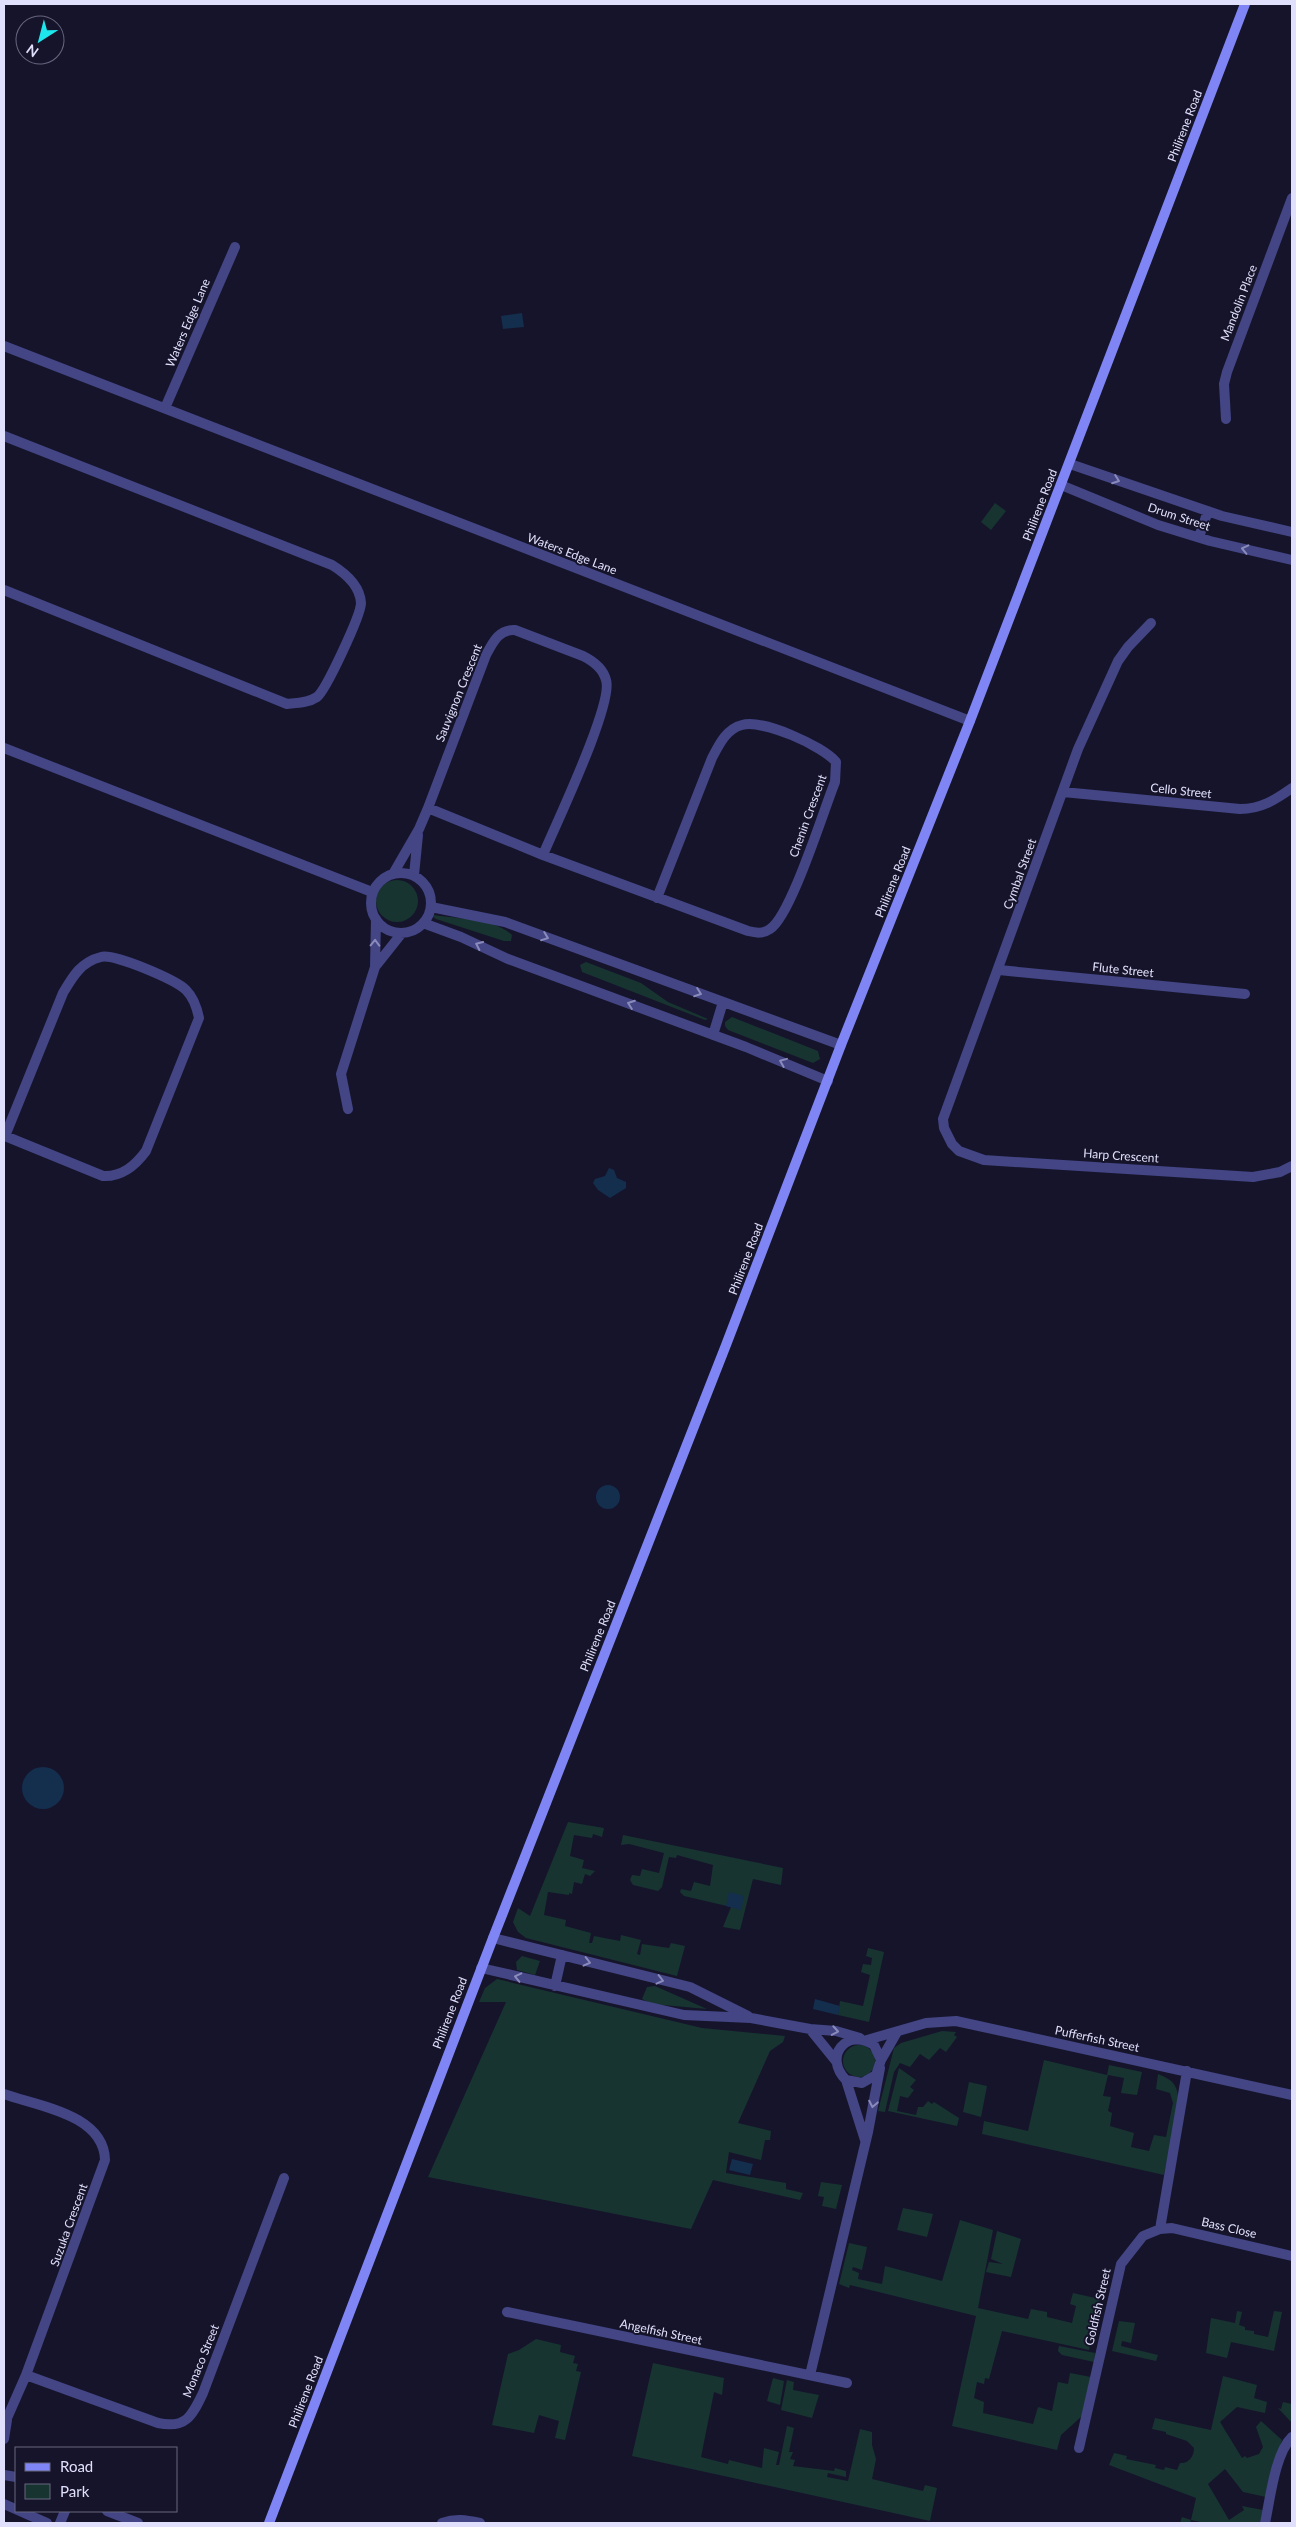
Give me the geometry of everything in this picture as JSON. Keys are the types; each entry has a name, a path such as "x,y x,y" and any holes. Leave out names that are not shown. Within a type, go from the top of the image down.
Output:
{"street":[{"name":"Philirene Road","path":"269,2523 481,1968 1070,464 1245,4"},
{"name":"Mandolin Place","path":"1226,419 1224,384 1227,372 1292,198"},
{"name":"Waters Edge Lane","path":"166,408 235,247"},
{"name":"Waters Edge Lane","path":"4,346 970,721"},
{"path":"4,590 287,704 304,703 318,696 330,677 361,605 359,593 352,582 344,573 332,565 5,439"},
{"name":"Drum Street","path":"1070,464 1208,512 1292,532"},
{"name":"Drum Street","path":"1061,486 1158,525 1292,560"},
{"path":"1199,537 1208,512"},
{"name":"Cymbal Street","path":"952,1144 944,1128 943,1118 999,970 1078,749 1118,661 1128,647 1151,623"},
{"name":"Sauvignon Crescent","path":"393,874 419,829 428,808 486,655 500,633 516,630 593,661 606,680 605,701 543,854"},
{"name":"Chenin Crescent","path":"428,808 657,898 748,931 760,933 770,929 782,916 835,782 836,762 830,755 808,742 762,726 742,725 732,730 723,739 712,758 657,898"},
{"path":"4,748 372,892"},
{"name":"Cello Street","path":"1063,792 1240,810 1256,809 1267,805 1292,788"},
{"name":"Sauvignon Crescent","path":"414,875 419,829"},
{"path":"348,1109 341,1074 375,967 376,920 371,906 372,892 380,880 403,872 414,875 427,888 431,906 423,924 410,932 402,933 387,930 376,920"},
{"path":"431,906 505,922 841,1045"},
{"path":"423,924 462,937 508,959 713,1035 828,1081"},
{"path":"375,967 402,933"},
{"path":"109,955 167,978 186,990 196,1005 199,1018 146,1151 138,1161 124,1172 112,1176 103,1176 4,1136 63,993 75,972 89,962 109,955"},
{"name":"Flute Street","path":"999,970 1245,994"},
{"path":"713,1035 723,1002"},
{"name":"Harp Crescent","path":"952,1144 959,1151 984,1160 1223,1176 1266,1176 1292,1166"},
{"path":"493,1938 690,1987 751,2018"},
{"path":"555,1986 562,1955"},
{"path":"481,1968 684,2015 751,2018 810,2029 836,2031 864,2039 874,2045 881,2064 810,2375"},
{"name":"Pufferfish Street","path":"836,2061 837,2054 846,2042 897,2032 926,2023 956,2022 1187,2071 1292,2096"},
{"path":"810,2029 836,2061 837,2068 846,2080 864,2140"},
{"path":"846,2080 862,2083 876,2075 897,2032"},
{"path":"1160,2228 1187,2071"},
{"name":"Suzuka Crescent","path":"4,2094 78,2120 96,2135 105,2150 105,2160 100,2177 26,2375 6,2422 4,2439"},
{"name":"Monaco Street","path":"26,2375 168,2426 184,2422 191,2415 203,2393 284,2178"},
{"name":"Bass Close","path":"1160,2228 1172,2228 1292,2256"},
{"name":"Goldfish Street","path":"1079,2448 1120,2264 1143,2236 1160,2228"},
{"name":"Angelfish Street","path":"507,2312 847,2383"},
{"path":"1265,2523 1279,2462 1285,2446 1292,2437"},
{"path":"22,2512 47,2523"},
{"path":"110,2512 138,2523"},
{"path":"442,2523 452,2520 480,2523"}],"green space":[{"path":"995,503 1006,511 991,530 981,522"},
{"path":"393,880 401,880 412,886 418,901 412,916 401,922 393,922 382,916 376,905 376,897 382,886"},
{"path":"434,915 475,920 495,925 512,935 511,941 504,941 436,919 433,917"},
{"path":"586,962 641,983 668,1002 708,1019 705,1020 582,972 580,965"},
{"path":"732,1017 818,1051 820,1059 813,1063 728,1030 725,1022"},
{"path":"568,1822 604,1828 602,1837 593,1834 592,1838 574,1835 570,1856 584,1860 582,1868 595,1871 590,1876 585,1874 582,1884 574,1882 572,1894 548,1892 544,1915 566,1920 565,1926 591,1933 589,1943 592,1943 594,1936 620,1941 621,1935 641,1940 637,1954 640,1955 642,1944 669,1948 671,1943 685,1946 677,1976 526,1938 518,1932 513,1922 518,1908 530,1916"},
{"path":"623,1835 783,1868 781,1885 753,1879 740,1930 723,1927 731,1907 684,1896 680,1892 681,1889 691,1891 694,1882 710,1886 713,1865 677,1855 676,1858 669,1857 662,1887 658,1891 633,1885 630,1880 632,1875 640,1876 642,1869 659,1873 664,1853 629,1844 621,1845"},
{"path":"868,1948 884,1952 869,2022 838,2015 840,2001 863,2006 870,1975 861,1972 863,1964 871,1965 872,1958 866,1956"},
{"path":"522,1956 540,1961 535,1975 517,1970 516,1962"},
{"path":"497,1979 702,2028 785,2036 783,2042 770,2051 738,2123 771,2131 770,2140 765,2140 761,2160 729,2152 726,2173 786,2183 786,2189 803,2193 800,2200 713,2180 691,2229 428,2177 506,2002 479,2002 485,1988"},
{"path":"655,1986 707,2009 652,2004 642,1999 647,1987"},
{"path":"942,2031 956,2032 954,2035 957,2037 946,2052 940,2048 929,2060 920,2054 910,2067 900,2063 894,2072 885,2112 878,2111 894,2048 901,2043"},
{"path":"859,2045 865,2046 870,2050 874,2055 874,2067 870,2072 865,2076 859,2077 853,2076 848,2072 844,2067 843,2061 844,2055 848,2050 853,2046"},
{"path":"1044,2060 1107,2075 1109,2065 1142,2072 1137,2095 1121,2093 1124,2078 1108,2075 1103,2096 1111,2097 1108,2111 1112,2113 1110,2126 1134,2133 1131,2147 1149,2151 1154,2135 1166,2137 1173,2103 1170,2093 1156,2089 1158,2074 1171,2081 1176,2088 1178,2106 1164,2175 982,2134 984,2121 1028,2131"},
{"path":"899,2068 916,2080 910,2087 914,2090 908,2098 900,2096 897,2111 916,2115 918,2107 923,2107 928,2101 932,2104 934,2102 959,2118 957,2126 888,2111"},
{"path":"969,2082 987,2086 981,2117 963,2112"},
{"path":"821,2182 842,2185 836,2209 822,2206 824,2197 818,2196"},
{"path":"903,2208 933,2214 927,2237 897,2230"},
{"path":"960,2220 993,2230 978,2308 1028,2319 1031,2309 1047,2312 1047,2317 1072,2323 1076,2306 1070,2304 1073,2293 1100,2299 1089,2350 1002,2331 989,2379 985,2378 984,2384 977,2382 974,2398 984,2402 983,2413 1033,2424 1038,2407 1052,2411 1058,2382 1068,2384 1070,2373 1091,2377 1082,2416 1061,2435 1057,2450 952,2426 976,2316 850,2285 849,2288 839,2284 849,2243 867,2247 862,2270 853,2267 852,2270 859,2273 858,2279 882,2284 885,2266 942,2281"},
{"path":"997,2231 1021,2239 1011,2277 986,2272 989,2262 1003,2264 991,2259"},
{"path":"1237,2311 1242,2312 1239,2325 1245,2327 1245,2330 1254,2331 1254,2334 1268,2337 1274,2311 1282,2312 1274,2351 1231,2342 1227,2358 1206,2353 1211,2318 1235,2323"},
{"path":"1119,2321 1135,2323 1131,2343 1122,2341 1121,2346 1158,2355 1156,2361 1112,2351"},
{"path":"536,2339 561,2345 560,2352 575,2356 573,2363 578,2364 576,2371 581,2372 565,2440 555,2438 559,2421 539,2415 534,2433 492,2425 508,2354 519,2350"},
{"path":"1059,2346 1095,2353 1094,2362 1062,2355 1058,2351"},
{"path":"653,2363 724,2378 722,2395 714,2392 701,2457 728,2464 729,2460 762,2468 764,2448 779,2452 776,2465 779,2465 787,2426 794,2428 789,2452 793,2452 790,2459 795,2460 793,2466 834,2471 835,2468 846,2471 846,2477 828,2473 827,2477 848,2481 860,2429 872,2432 872,2445 876,2459 872,2479 923,2491 925,2485 937,2488 930,2521 632,2456"},
{"path":"1223,2376 1257,2385 1254,2398 1267,2402 1265,2413 1237,2407 1220,2422 1242,2458 1259,2454 1263,2447 1256,2427 1261,2421 1282,2440 1266,2497 1243,2492 1225,2469 1208,2484 1229,2520 1244,2510 1242,2506 1263,2510 1260,2523 1205,2523 1191,2520 1196,2498 1109,2465 1114,2453 1127,2456 1126,2459 1156,2465 1155,2468 1164,2470 1165,2467 1177,2470 1180,2463 1190,2459 1194,2448 1187,2441 1166,2434 1166,2432 1152,2429 1155,2418 1211,2430"},
{"path":"773,2378 784,2381 780,2405 767,2401"},
{"path":"787,2380 794,2382 793,2390 819,2395 812,2418 781,2410"},
{"path":"1283,2402 1292,2404 1292,2423 1278,2408 1281,2409"},
{"path":"1182,2517 1191,2520 1190,2523 1180,2523"}],"water":[{"path":"522,313 524,327 503,329 501,316"},
{"path":"609,1168 614,1170 617,1178 626,1182 626,1188 610,1198 598,1190 593,1183 595,1179 605,1176"},
{"path":"608,1485 616,1489 620,1497 616,1505 608,1509 600,1505 596,1497 600,1489"},
{"path":"43,1767 58,1773 64,1788 58,1803 43,1809 28,1803 22,1788 28,1773"},
{"path":"729,1892 744,1896 741,1910 726,1906"},
{"path":"815,1999 840,2006 838,2015 813,2009"},
{"path":"732,2159 753,2164 750,2175 729,2170"}]}
